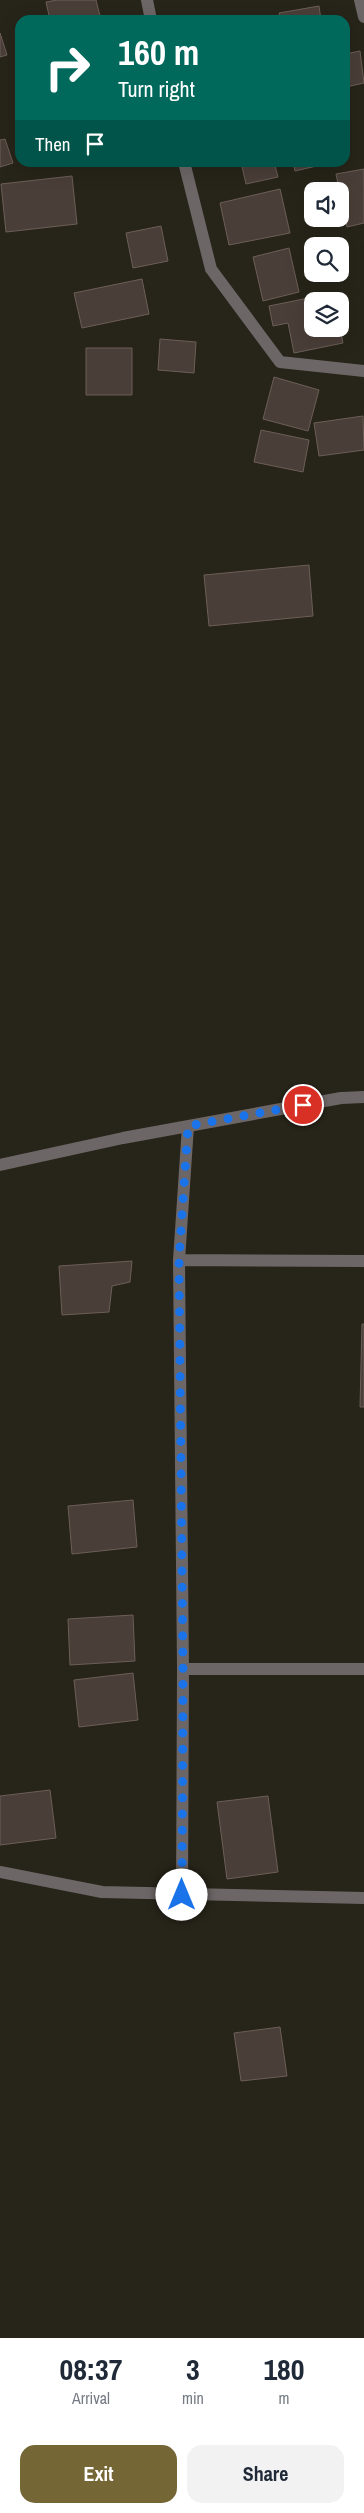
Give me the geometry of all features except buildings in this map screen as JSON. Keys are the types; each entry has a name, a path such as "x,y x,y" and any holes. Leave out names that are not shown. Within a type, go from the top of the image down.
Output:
{"street":[{"path":"147,0 150,15"},
{"path":"360,0 364,17"},
{"path":"185,167 211,270 280,362 364,371"},
{"path":"0,1164 188,1126 342,1098 364,1098"},
{"path":"182,1895 183,1670 179,1260 188,1126"},
{"path":"179,1260 364,1261"},
{"path":"183,1670 364,1669"},
{"path":"0,1872 102,1892 364,1898"}],"route":[{"path":"182,1895 183,1670 179,1260 188,1126 303,1105"}]}
